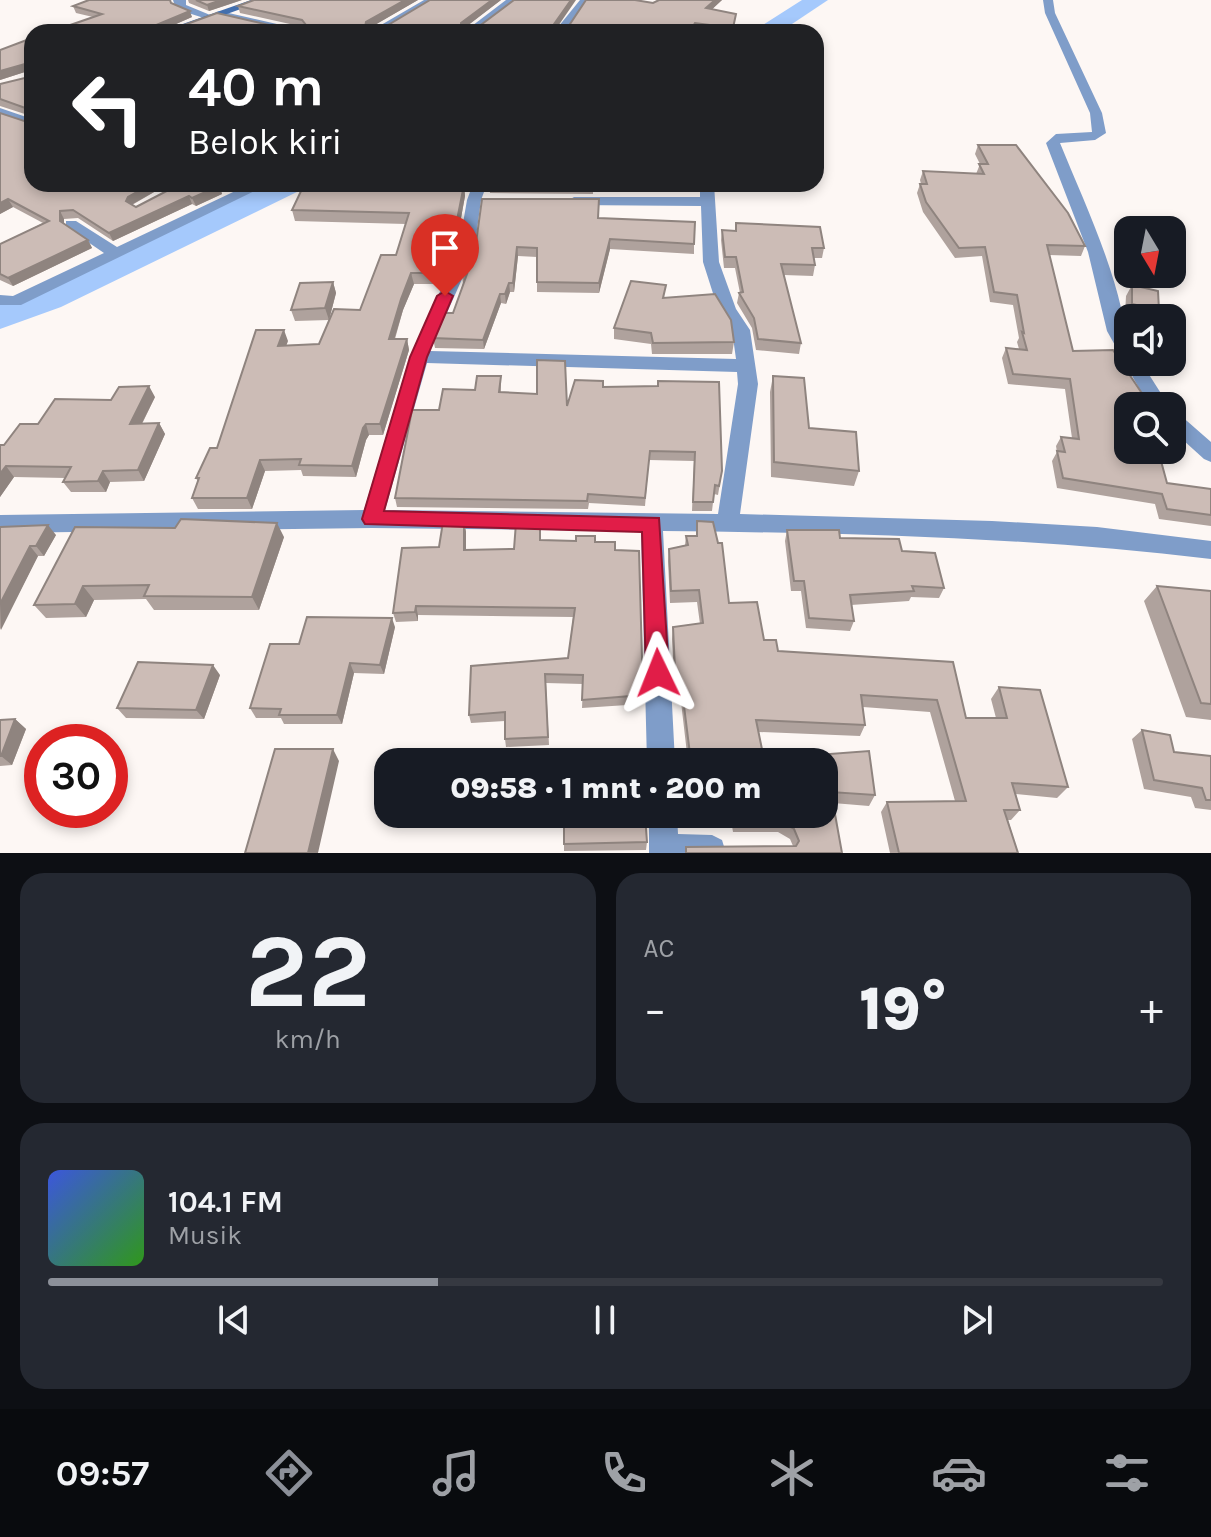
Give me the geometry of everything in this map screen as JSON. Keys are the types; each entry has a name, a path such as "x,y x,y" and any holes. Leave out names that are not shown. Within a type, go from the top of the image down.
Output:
{"main road":[{"path":"190,24 261,0"}],"street":[{"path":"178,0 182,2 180,7 257,24"},
{"path":"389,24 431,0"},
{"path":"481,24 513,0"},
{"path":"566,24 585,0"},
{"path":"1048,0 1050,13 1096,113 1099,133 1095,136 1056,138 1053,143 1096,252 1114,323"},
{"path":"0,123 7,114"},
{"path":"0,300 15,301 245,192"},
{"path":"552,200 708,193 715,281 741,330 747,366 748,384 728,523"},
{"path":"372,519 419,357 466,252 481,195"},
{"path":"71,224 117,254"},
{"path":"419,357 747,366"},
{"path":"1186,432 1211,454"},
{"path":"0,524 372,519 728,523 992,530 1097,536 1211,550"},
{"path":"652,524 660,748"},
{"path":"663,828 664,851 735,850"}],"building":[{"path":"89,0 170,0 190,11 159,24 73,24 102,14 73,6"},
{"path":"196,0 221,0 207,5"},
{"path":"254,0 405,0 366,22 305,24 302,20 238,6"},
{"path":"430,0 492,0 461,23 390,24"},
{"path":"514,0 571,0 554,24 482,24"},
{"path":"586,0 653,3 659,0 715,0 706,8 736,14 734,24 570,24"},
{"path":"217,13 265,24 187,24"},
{"path":"24,41 24,64 0,71 0,50"},
{"path":"24,78 24,108 0,99 0,84"},
{"path":"0,113 24,121 24,192 137,192 126,201 136,207 165,192 206,192 192,198 189,196 109,233 73,210 60,211 60,221 88,240 8,278 0,274 0,244 49,221 8,199 0,203"},
{"path":"978,145 1016,145 1068,213 1085,246 1047,245 1073,351 1113,350 1114,376 1130,376 1141,392 1114,392 1114,464 1162,464 1167,483 1211,489 1211,515 1167,509 1162,494 1063,478 1057,451 1065,452 1061,437 1079,439 1070,379 1013,374 1006,348 1027,350 1017,295 994,292 985,247 959,248 926,202 920,184 927,184 923,171 984,174 979,164 988,164"},
{"path":"301,192 463,192 453,240 438,273 411,273 389,339 407,339 380,424 366,424 363,428 352,466 299,465 301,459 260,460 247,498 192,498 199,478 196,478 210,448 217,448 256,330 284,330 278,346 319,344 334,309 360,310 381,255 396,255 409,213 292,210"},
{"path":"482,199 599,199 598,218 695,222 694,244 610,239 599,283 537,282 537,248 517,247 513,283 509,283 505,294 500,294 483,340 433,338 444,313 453,313 467,274 462,274 476,243"},
{"path":"736,223 820,227 824,248 812,248 815,265 781,264 801,343 758,339 754,318 739,293 743,292 736,257 725,257 722,230 736,231"},
{"path":"631,281 666,285 663,298 715,294 731,320 734,342 653,343 651,333 614,328"},
{"path":"333,282 325,308 291,310 300,283"},
{"path":"1132,288 1158,291 1159,304 1132,304"},
{"path":"537,360 565,361 567,406 575,380 603,381 603,387 658,386 658,381 719,382 722,471 719,486 715,485 713,502 693,502 695,452 650,451 645,498 588,494 587,501 395,498 412,410 439,410 443,389 475,390 477,376 501,376 499,392 537,394"},
{"path":"773,376 804,378 809,428 856,432 859,471 774,462"},
{"path":"149,386 130,424 159,423 138,470 103,471 98,481 63,482 71,467 6,466 0,474 0,445 4,445 20,424 38,424 55,399 111,400 119,387"},
{"path":"181,519 277,523 252,597 144,596 149,585 83,586 75,604 34,605 75,527 175,528"},
{"path":"697,521 713,522 718,543 722,543 729,603 757,602 764,640 776,640 778,651 953,662 966,718 1007,718 999,687 1040,690 1068,787 1012,783 1020,810 1004,810 1018,853 899,853 887,802 966,801 937,700 861,695 865,725 756,720 762,748 689,748 682,690 676,691 673,627 703,623 699,590 671,591 669,549 688,545 686,536 697,536"},
{"path":"443,522 464,522 464,550 514,549 516,523 540,523 540,540 576,541 576,536 595,536 595,542 615,542 615,550 639,551 643,695 582,700 583,675 545,674 548,737 505,739 505,712 469,715 471,666 568,658 575,608 416,606 415,612 393,613 402,548 439,547"},
{"path":"48,525 36,546 30,546 0,604 0,527"},
{"path":"787,530 839,530 840,538 899,539 902,551 935,553 944,588 912,586 914,591 850,595 854,621 809,618 804,581 794,581"},
{"path":"1157,586 1211,591 1211,704 1201,703"},
{"path":"307,617 392,618 380,665 350,663 337,715 279,715 281,709 250,708 270,644 299,644"},
{"path":"138,662 213,665 196,710 117,708"},
{"path":"15,719 1,756 0,756 0,720"},
{"path":"1142,730 1170,735 1174,752 1211,756 1211,800 1206,800 1202,788 1154,780"},
{"path":"275,749 333,749 308,853 245,853"},
{"path":"869,751 875,795 838,792 838,753"},
{"path":"564,828 646,828 647,842 564,844"},
{"path":"837,828 842,853 686,853 686,847 796,846 799,841 794,829"}],"waterway":[{"path":"777,24 817,0"},
{"path":"0,317 48,299 273,192"}],"route":[{"path":"445,296 404,402 372,519 652,524 658,673"}]}
